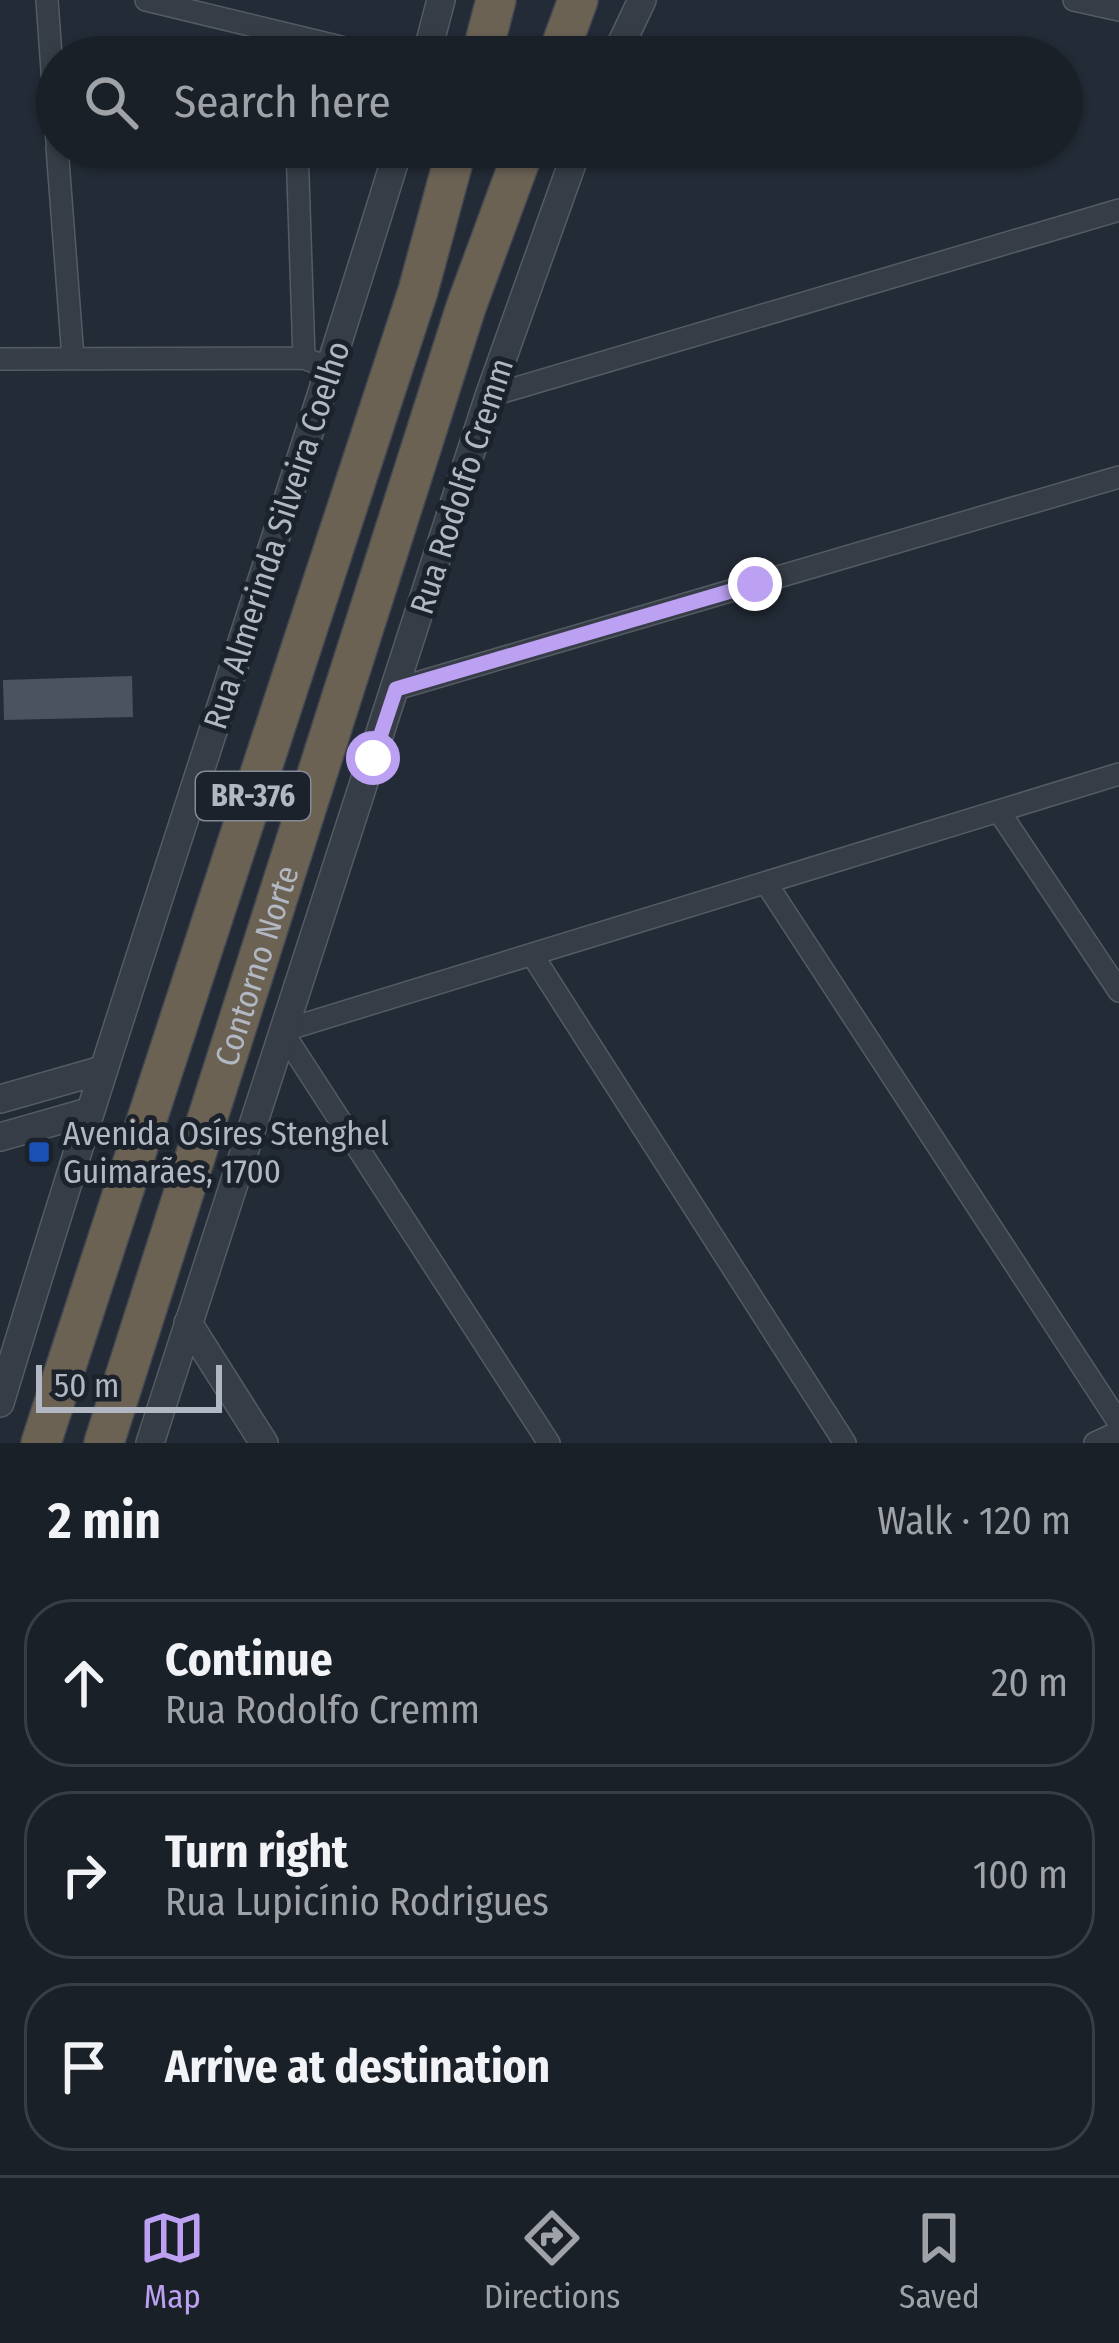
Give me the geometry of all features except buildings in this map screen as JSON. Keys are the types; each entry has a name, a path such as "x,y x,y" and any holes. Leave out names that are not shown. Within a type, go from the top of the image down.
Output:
{"highway":[{"path":"487,36 496,0"},
{"path":"559,36 567,0"},
{"path":"563,36 578,0"},
{"name":"Contorno Norte","path":"40,1443 418,291 451,168"},
{"name":"Contorno Norte","path":"104,1443 466,307 516,168"}],"street":[{"path":"47,0 50,36"},
{"path":"146,0 261,36"},
{"path":"431,36 440,0"},
{"path":"625,36 642,0"},
{"path":"1074,0 1119,10"},
{"path":"59,168 73,358"},
{"path":"298,168 304,358"},
{"name":"Rua Almerinda Silveira Coelho","path":"0,1403 88,1112 393,168"},
{"name":"Rua Rodolfo Cremm","path":"150,1443 489,396 570,168"},
{"path":"489,396 1119,210"},
{"path":"0,358 304,358 331,369"},
{"path":"396,689 1119,477"},
{"path":"549,1443 282,1031 1119,774"},
{"path":"1000,813 1119,991"},
{"path":"766,884 1119,1423"},
{"path":"533,956 845,1443"},
{"path":"0,1099 102,1070"},
{"path":"0,1137 88,1112"},
{"path":"188,1323 264,1443"},
{"path":"1096,1443 1119,1432"}],"place":[{"name":"Avenida Osíres Stenghel Guimarães, 1700","path":"39,1152"}],"route":[{"path":"373,758 396,689 755,584"}]}
